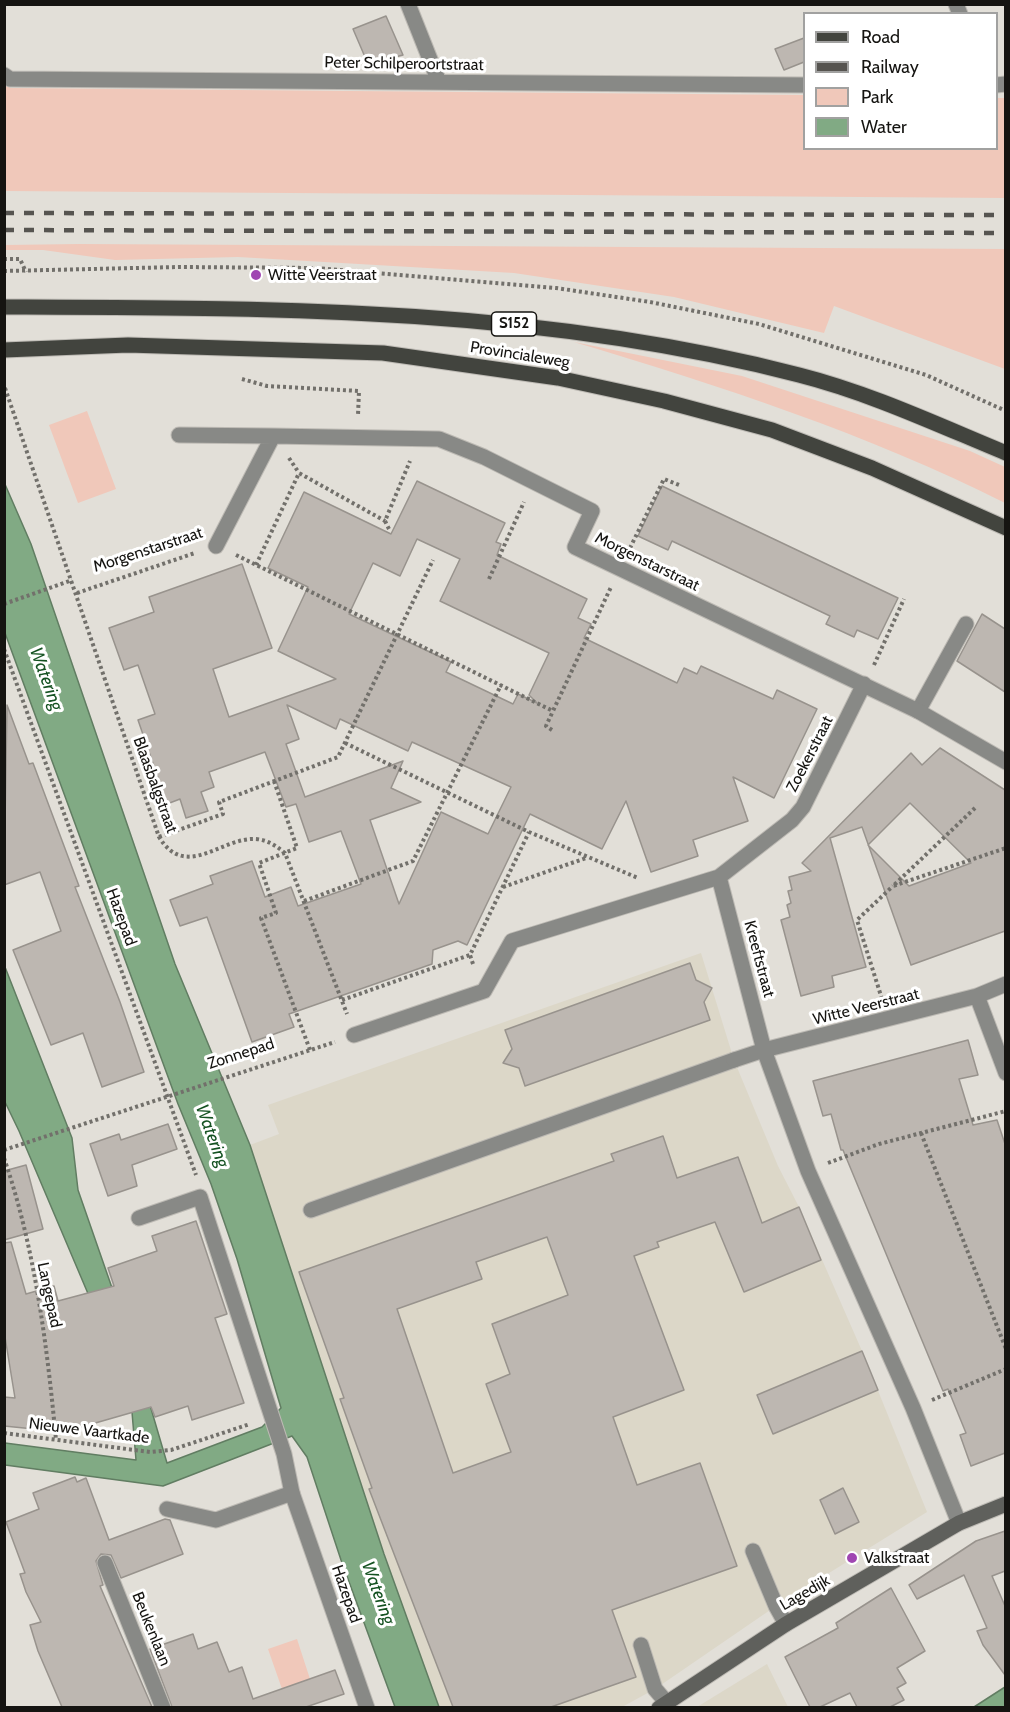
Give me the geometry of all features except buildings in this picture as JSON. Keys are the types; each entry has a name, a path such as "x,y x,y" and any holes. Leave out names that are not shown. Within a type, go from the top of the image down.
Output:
{"main road":[{"name":"Provincialeweg","path":"4,307 322,311 557,328 683,348 802,376 876,401 1005,453"},
{"name":"Provincialeweg","path":"12,350 128,345 383,353 558,378 664,400 772,430 873,468 1005,528"}],"street":[{"path":"408,4 440,82"},
{"name":"Peter Schilperoortstraat","path":"4,75 10,79 803,85"},
{"name":"Morgenstarstraat","path":"178,435 421,438 440,439 456,444 592,511 575,547 864,684 918,711 1005,762"},
{"name":"Morgenstarstraat","path":"216,546 273,436"},
{"path":"918,711 966,624"},
{"name":"Zoekerstraat","path":"719,877 792,820 803,807 864,684"},
{"path":"354,1035 484,992 512,941 719,877"},
{"name":"Kreeftstraat","path":"719,877 764,1050"},
{"name":"Witte Veerstraat","path":"310,1210 764,1050 888,1021 977,996 1005,984"},
{"path":"977,996 1005,1073"},
{"path":"764,1050 808,1171 913,1408 959,1523"},
{"path":"139,1218 200,1197"},
{"name":"Hazepad","path":"200,1197 284,1454 292,1493 367,1707"},
{"path":"167,1509 216,1520 292,1493"},
{"name":"Lagedijk","path":"663,1705 786,1624 959,1523 1005,1504"},
{"path":"753,1551 786,1624"},
{"name":"Beukenlaan","path":"105,1563 164,1707"},
{"path":"641,1646 655,1689 663,1705"}],"path":[{"path":"4,259 20,259 26,272"},
{"path":"242,379 267,386 359,390 358,437"},
{"name":"Blaasbalgstraat","path":"5,388 159,837 170,850 182,856 195,857 250,839 266,841 285,853"},
{"path":"385,521 421,438"},
{"path":"256,565 298,472 385,521 389,529"},
{"path":"552,730 546,726 619,569 664,479 680,485"},
{"path":"489,579 533,482"},
{"path":"216,546 553,711"},
{"name":"Morgenstarstraat","path":"76,593 216,546"},
{"path":"159,837 224,814 219,802 338,758 433,560"},
{"path":"4,604 72,580"},
{"path":"864,684 904,599"},
{"name":"Hazepad","path":"4,649 198,1180 200,1197"},
{"path":"304,900 413,861 501,685"},
{"path":"345,743 529,832 639,879 646,898"},
{"path":"274,781 297,848 259,863 276,913 261,918 310,1050"},
{"path":"888,1021 857,920 975,808"},
{"path":"342,1000 470,955 529,832"},
{"path":"893,886 1005,848"},
{"path":"285,853 354,1035"},
{"path":"503,887 587,858"},
{"path":"470,955 484,992"},
{"name":"Zonnepad","path":"7,1149 232,1077 354,1035"},
{"path":"808,1171 879,1144 1005,1112"},
{"path":"921,1133 1005,1349"},
{"name":"Langepad","path":"4,1158 15,1188 47,1344 56,1440"},
{"path":"913,1408 1005,1369"},
{"name":"Nieuwe Vaartkade","path":"4,1433 150,1452 171,1450 256,1422 263,1392"}],"shaded area":[{"path":"701,953 734,1060 778,1166 799,1207 862,1351 927,1512 776,1606 655,1689 622,1707 439,1707 384,1554 250,1145 279,1134 268,1105"},
{"path":"767,1664 788,1707 697,1707"}],"green space":[{"path":"4,85 11,88 803,95 803,150 998,150 998,98 1005,98 1005,198 5,191"},
{"path":"5,245 1005,249 1005,369 834,306 824,333 674,297 514,273 238,257 115,260 43,250 5,250"},
{"path":"574,342 742,376 970,451 1005,467 1005,503 847,433 739,394"},
{"path":"87,411 116,489 78,503 49,425"},
{"path":"297,1639 310,1679 282,1689 268,1649"}],"water":[{"name":"Watering","path":"4,482 31,544 175,964 250,1145 384,1554 439,1707 395,1707 341,1560 307,1457 292,1436 163,1486 5,1465 5,1443 136,1460 132,1412 120,1369 5,1102 5,967 72,1138 78,1190 135,1354 167,1463 262,1427 281,1408 237,1259 211,1184 178,1104 5,633"},
{"path":"1005,1687 1005,1707 974,1707"}],"railway":[{"path":"4,213 1006,215"},
{"path":"4,230 1006,233"}],"place":[{"name":"Witte Veerstraat","path":"256,275"},
{"name":"Valkstraat","path":"852,1558"}]}
